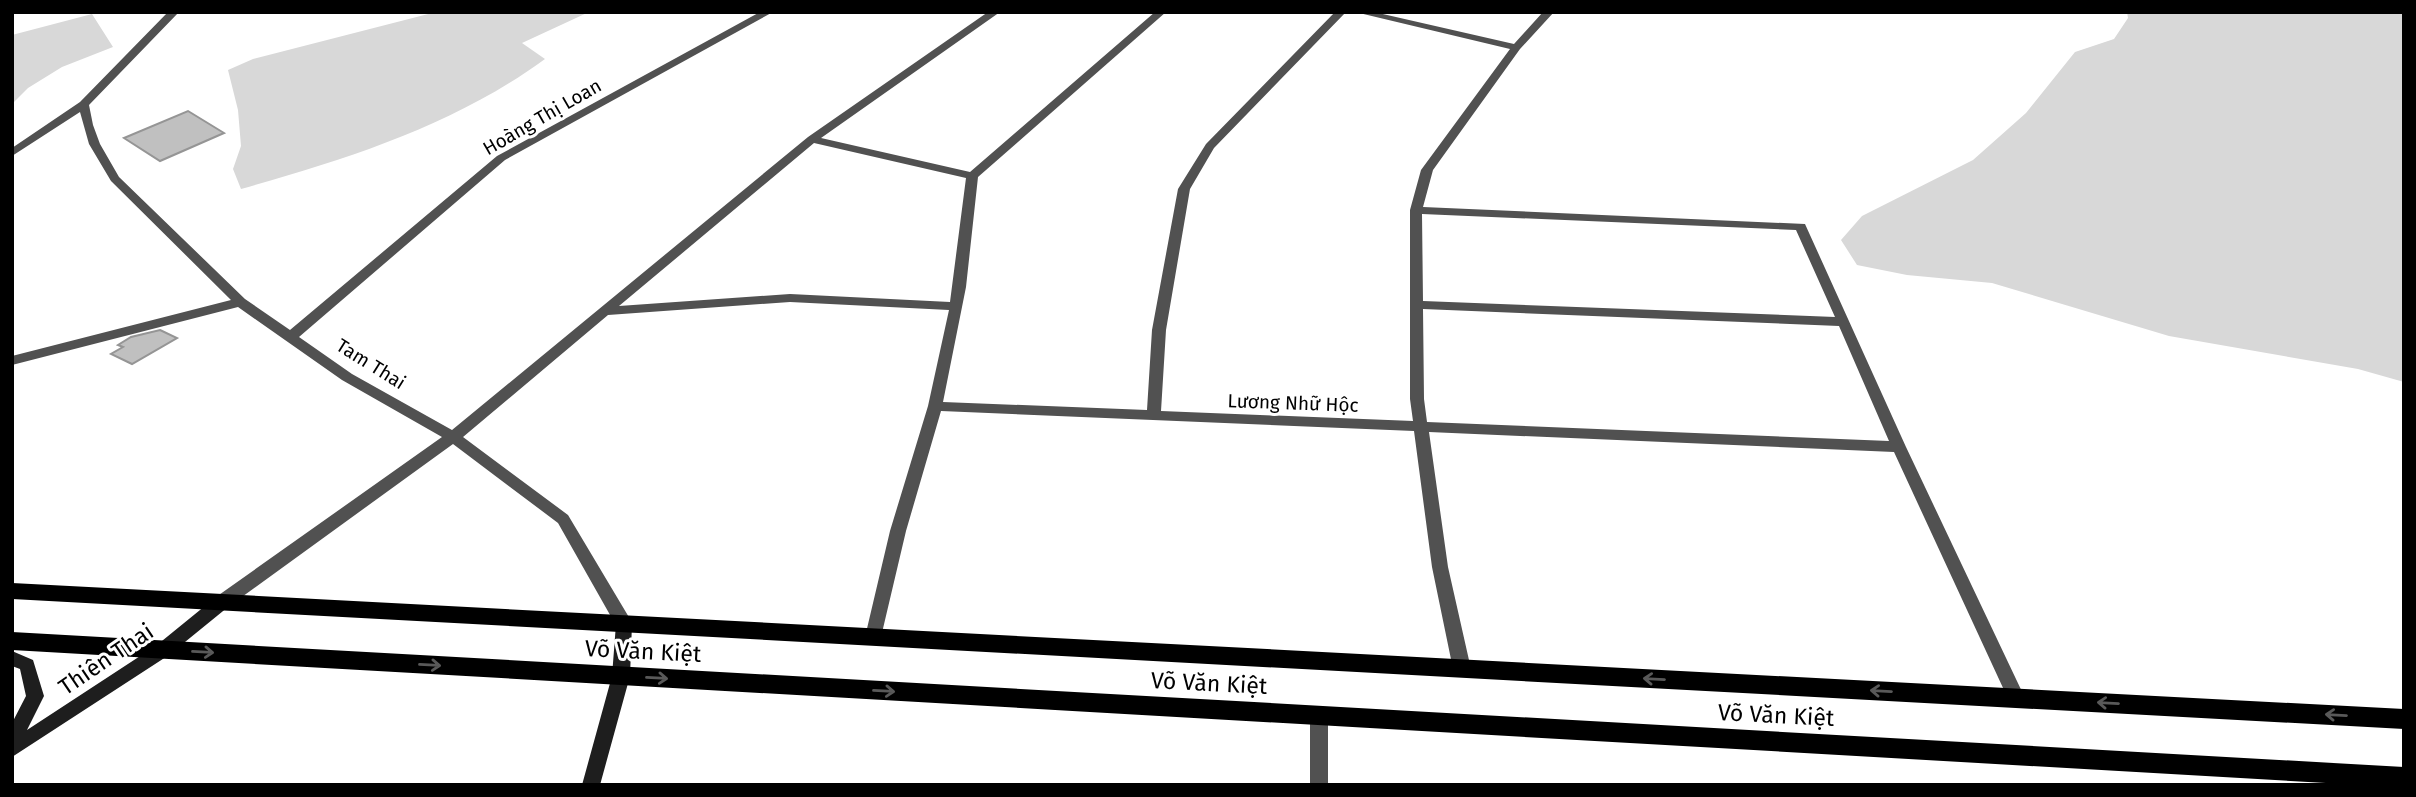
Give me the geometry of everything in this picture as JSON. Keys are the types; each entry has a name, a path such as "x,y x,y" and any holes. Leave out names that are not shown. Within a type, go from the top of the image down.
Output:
{"main road":[{"name":"Võ Văn Kiệt","path":"12,591 2404,719"},
{"name":"Võ Văn Kiệt","path":"12,641 2404,778"}],"street":[{"path":"12,153 84,104 174,12"},
{"name":"Hoàng Thị Loan","path":"290,337 501,158 768,12"},
{"path":"222,603 453,437 609,311 813,139 995,12"},
{"path":"873,637 898,531 935,406 960,287 972,176 1161,12"},
{"path":"1154,417 1159,330 1184,190 1210,146 1341,12"},
{"path":"1360,12 1516,47"},
{"path":"1462,669 1440,567 1417,399 1416,210 1427,170 1516,47 1549,12"},
{"name":"Tam Thai","path":"84,104 86,124 100,159 115,179 240,302 347,377 453,437 563,519 624,624"},
{"path":"813,139 972,176"},
{"path":"1416,210 1801,227 1899,447 2016,698"},
{"path":"609,311 790,298 954,306"},
{"path":"12,361 240,302"},
{"path":"1417,304 1843,322"},
{"name":"Lương Nhữ Hộc","path":"935,406 1899,447"},
{"name":"Thiên Thai","path":"12,749 163,650 222,603"},
{"path":"591,785 621,676 624,624"},
{"path":"12,658 27,665 35,696 12,741"},
{"path":"1319,716 1319,785"}],"shaded area":[{"path":"436,12 589,12 522,43 545,59 475,103 399,138 241,189 233,169 241,146 238,110 228,70 253,59"},
{"path":"2127,12 2404,12 2404,382 2358,369 2169,336 1992,283 1907,275 1857,265 1841,240 1862,216 1973,160 2026,113 2075,52 2114,39 2128,18"},
{"path":"92,14 113,47 62,67 28,88 12,104 12,35"}],"building":[{"path":"188,111 224,133 160,161 124,138"},
{"path":"160,330 177,338 132,364 111,354 123,347 118,345 131,337"}]}
